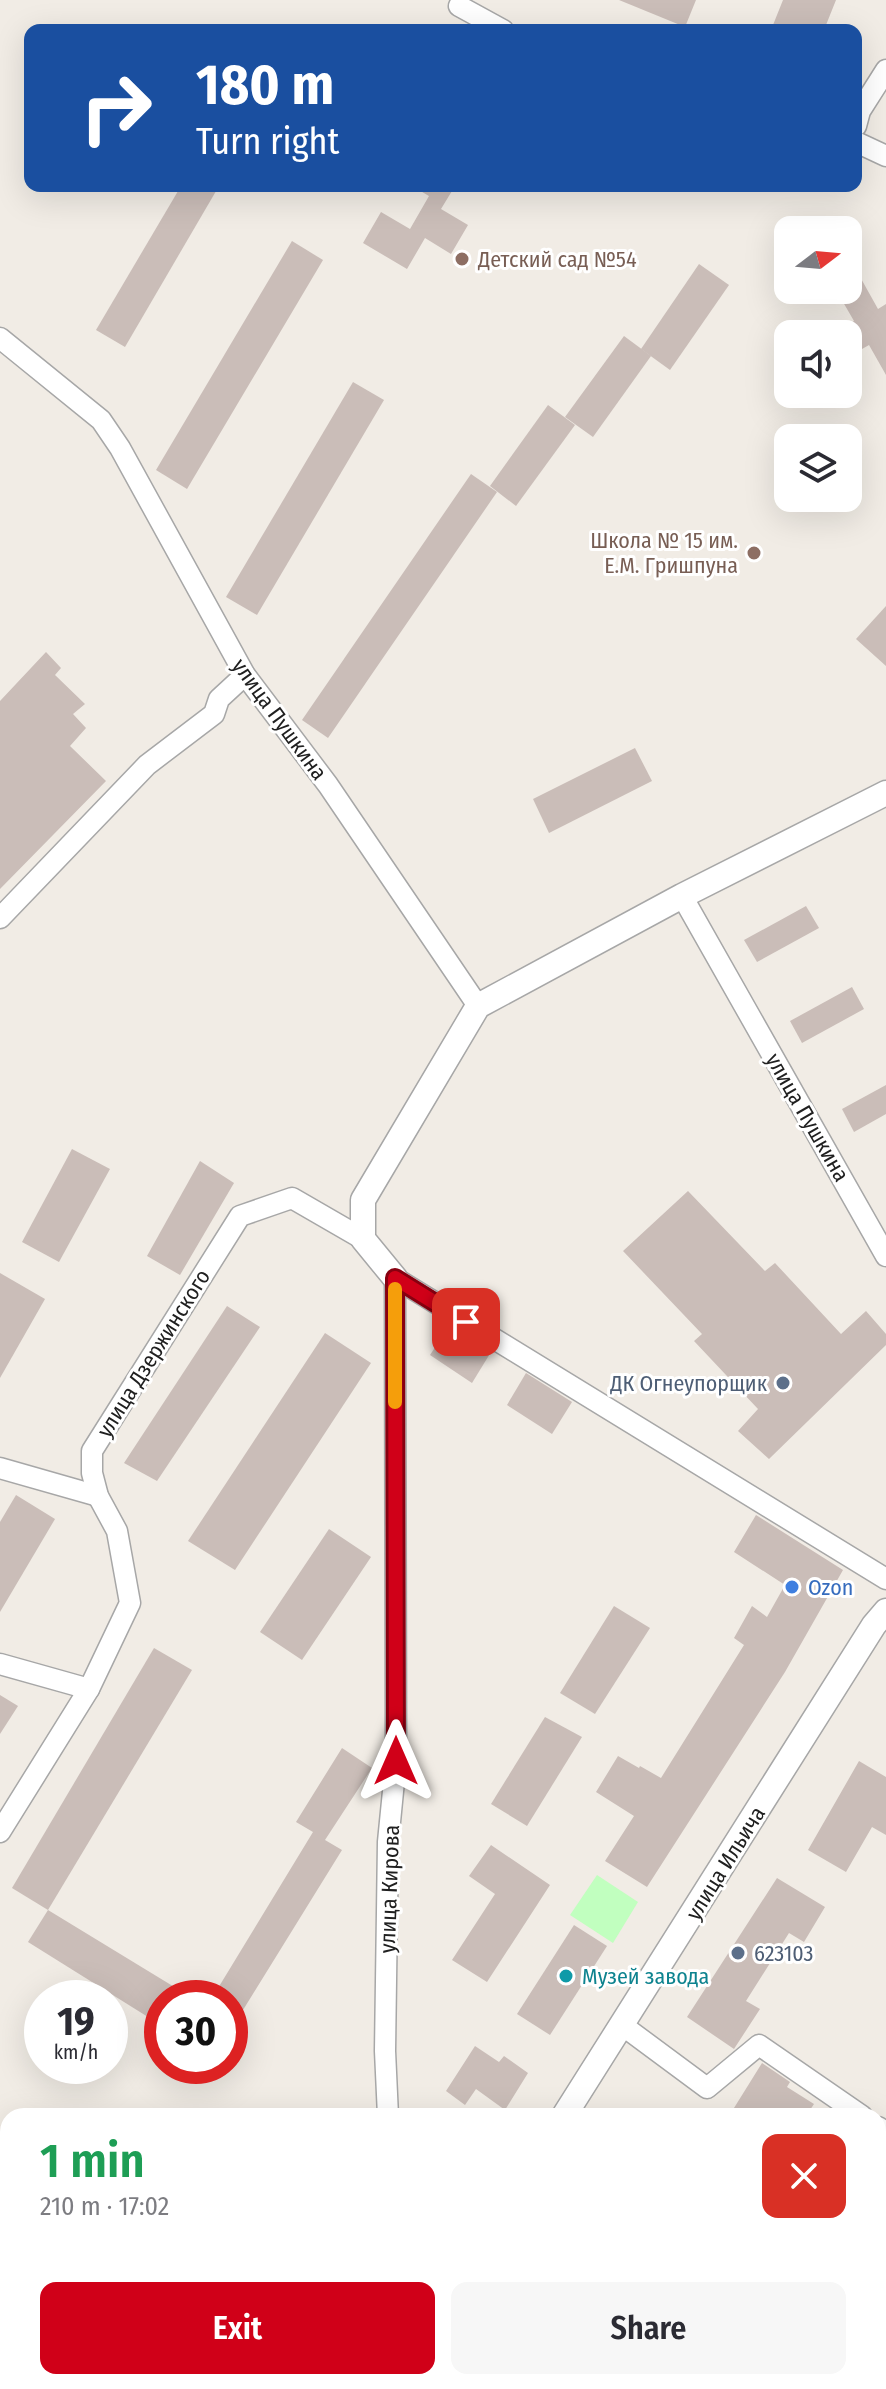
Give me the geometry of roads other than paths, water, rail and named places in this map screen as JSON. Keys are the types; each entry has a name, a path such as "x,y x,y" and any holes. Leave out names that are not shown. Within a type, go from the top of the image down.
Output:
{"street":[{"path":"459,6 492,24"},
{"path":"862,108 886,70"},
{"path":"862,140 886,156"},
{"name":"улица Пушкина","path":"0,338 101,420 120,448 245,675 328,785 478,1006"},
{"path":"0,918 147,765 214,714 219,699 245,675"},
{"path":"886,793 682,896 478,1006 363,1200 363,1239 395,1278 886,1579"},
{"name":"улица Пушкина","path":"682,896 886,1256"},
{"name":"улица Дзержинского","path":"0,1832 89,1689 130,1603 117,1531 98,1496 92,1473 92,1451 240,1216 292,1198 363,1239"},
{"name":"улица Кирова","path":"388,2108 385,2051 388,1842 396,1761 395,1278"},
{"path":"0,1468 98,1496"},
{"name":"улица Ильича","path":"569,2108 874,1625 886,1611"},
{"path":"0,1664 89,1689"},
{"path":"622,2025 707,2088 759,2045 850,2108"}],"place":[{"name":"Детский сад №54","path":"462,259"},
{"name":"Школа № 15 им. Е.М. Гришпуна","path":"754,553"},
{"name":"ДК Огнеупорщик","path":"783,1383"},
{"name":"Ozon","path":"792,1587"},
{"name":"623103","path":"738,1953"},
{"name":"Музей завода","path":"566,1976"}]}
